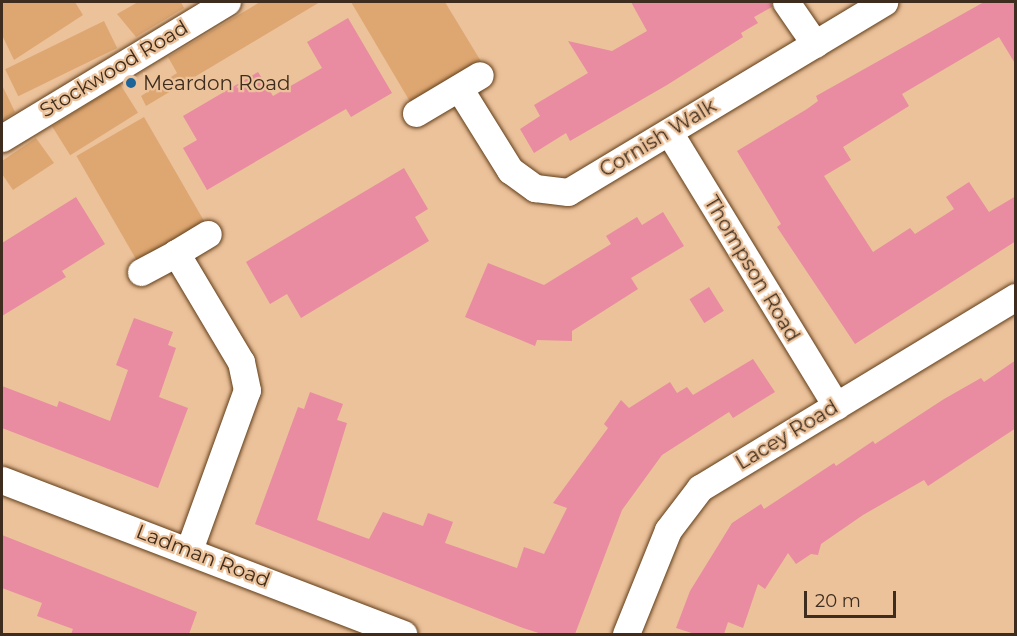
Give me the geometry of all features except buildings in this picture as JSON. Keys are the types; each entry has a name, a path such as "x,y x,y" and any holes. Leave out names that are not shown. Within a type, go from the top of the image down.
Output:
{"street":[{"name":"Stockwood Road","path":"2,138 227,2"},
{"path":"786,2 815,44"},
{"name":"Cornish Walk","path":"416,113 470,81 510,170 535,188 568,192 884,2"},
{"name":"Thompson Road","path":"669,132 836,406"},
{"path":"141,272 208,234"},
{"path":"176,253 246,376 247,390 189,550"},
{"name":"Lacey Road","path":"626,634 668,530 700,488 1016,297"},
{"name":"Ladman Road","path":"2,480 404,634"}],"shaded area":[{"path":"2,2 75,2 83,15 14,60 2,35"},
{"path":"138,2 181,2 184,8 136,37 117,14"},
{"path":"260,2 320,2 146,106 141,96 177,73 168,57"},
{"path":"351,2 445,2 482,63 412,105"},
{"path":"104,21 117,48 18,96 5,69"},
{"path":"120,84 138,113 70,155 52,126"},
{"path":"2,85 15,112 2,121"},
{"path":"144,117 206,224 138,263 76,156"},
{"path":"36,138 54,163 13,190 2,174 2,161"}],"place":[{"name":"Meardon Road","path":"131,83"}]}
